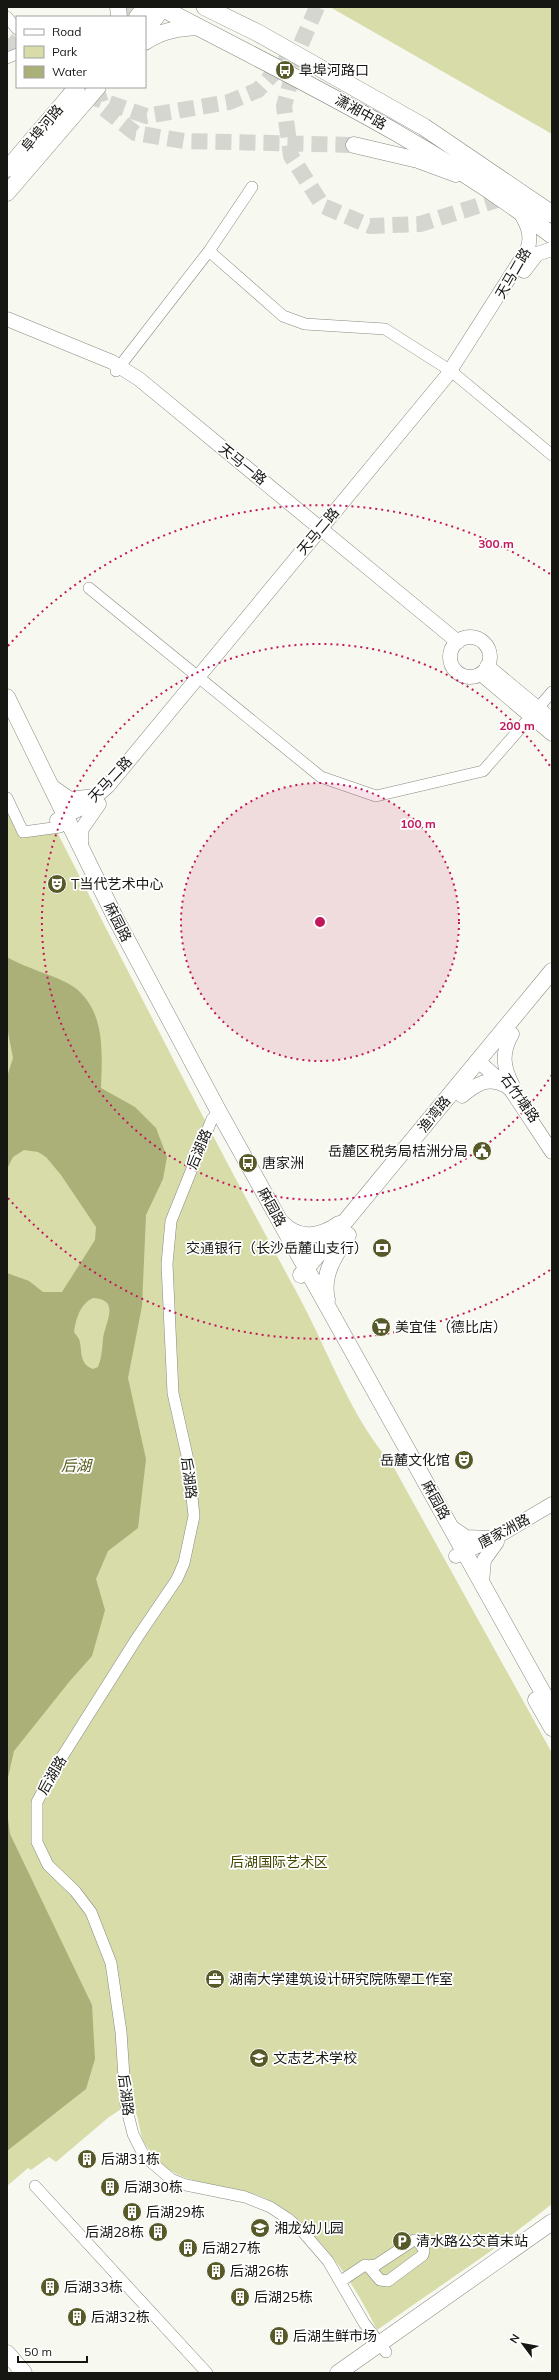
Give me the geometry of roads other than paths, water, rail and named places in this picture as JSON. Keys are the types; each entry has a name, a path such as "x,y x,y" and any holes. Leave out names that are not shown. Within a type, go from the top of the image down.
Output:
{"main road":[{"path":"138,16 145,7"},
{"name":"潇湘中路","path":"205,7 258,33 424,126 552,214"},
{"path":"146,30 162,8"},
{"name":"潇湘中路","path":"162,8 356,109 473,180 520,211 552,235"},
{"path":"146,42 177,28 199,27"},
{"name":"阜埠河路","path":"7,169 66,94 75,88"},
{"path":"7,193 97,88"},
{"path":"354,145 418,160 473,180"},
{"name":"麻园路","path":"7,697 49,784 62,821 82,849 216,1115 462,1558 552,1728"},
{"name":"麻园路","path":"7,718 62,821 160,1025 280,1221 307,1277 329,1307 449,1525 462,1558 482,1582 552,1709"},
{"name":"渔湾路","path":"307,1277 352,1214 484,1061 552,971"},
{"name":"渔湾路","path":"307,1277 348,1235 462,1096 484,1061 512,1034 552,985"},
{"path":"280,1221 296,1233 312,1236 330,1230 352,1214"},
{"path":"329,1307 325,1291 327,1272 348,1235"},
{"path":"338,2373 382,2348 552,2232"},
{"path":"356,2373 382,2348"},
{"path":"7,2353 24,2373"},
{"path":"7,2364 15,2373"}],"street":[{"path":"7,17 16,28"},
{"path":"7,23 16,33"},
{"path":"118,368 209,251 252,187"},
{"name":"天马二路","path":"100,799 454,374 530,244 529,232 520,211"},
{"path":"454,374 530,260 537,254 552,249"},
{"path":"209,251 283,316 305,324 385,330 454,374 552,455"},
{"name":"天马一路","path":"7,319 139,378 455,645"},
{"name":"天马一路","path":"7,324 118,368"},
{"path":"89,588 321,777 376,796 483,771 552,692"},
{"path":"468,638 480,641 488,651 484,670 468,677 456,672 450,661 455,645 468,638"},
{"path":"484,670 535,712 552,734"},
{"path":"535,712 552,720"},
{"path":"49,784 70,799 100,799"},
{"path":"7,798 24,832 88,814 100,799"},
{"path":"82,849 81,830 100,799"},
{"path":"512,1034 504,1055 506,1072 512,1088"},
{"name":"石竹塘路","path":"484,1061 512,1088 552,1145"},
{"path":"462,1096 474,1086 485,1082 497,1082 512,1088"},
{"name":"石竹塘路","path":"512,1088 552,1152"},
{"name":"后湖路","path":"216,1115 171,1221 167,1264 173,1393 188,1460 194,1516 184,1563 177,1579 55,1768 37,1802 37,1842 48,1865 75,1891 91,1912 111,1963 121,2032 126,2106 133,2134 144,2156 171,2179 181,2183 245,2197 270,2207 302,2232 328,2261 341,2281 364,2324 382,2348"},
{"name":"唐家洲路","path":"496,1540 552,1504"},
{"name":"唐家洲路","path":"462,1558 552,1509"},
{"path":"449,1525 466,1537 496,1540 484,1560 482,1582"},
{"path":"35,2186 207,2373"},
{"path":"341,2281 361,2266 376,2265 414,2240 418,2241 424,2250 423,2256 385,2281 380,2280 367,2266"}],"water":[{"name":"后湖","path":"7,957 60,979 74,987 92,1008 97,1020 100,1033 102,1061 101,1088 135,1107 156,1128 167,1157 163,1179 146,1215 142,1306 128,1378 146,1459 138,1528 108,1551 96,1579 105,1610 92,1656 69,1682 14,1751 7,1782 7,1273 29,1281 43,1292 62,1292 95,1240 96,1227 61,1175 46,1157 38,1152 24,1150 13,1157 7,1169 7,1077 13,1058 7,1027","holes":["93,1298 102,1299 107,1303 109,1314 98,1367 93,1369 84,1361 79,1340 74,1332 77,1317 85,1304"]},
{"path":"7,1811 10,1834 92,2005 95,2059 86,2089 7,2151"}],"tunnel":[{"path":"122,16 135,7"},
{"path":"317,7 301,44 284,106 291,156 323,206 370,226 420,224 500,199 512,201"},
{"path":"7,40 16,48"},
{"path":"67,88 146,116 229,102 258,90 286,60"},
{"path":"96,88 102,107 135,133 184,141 354,145"}],"place":[{"name":"阜埠河路口","path":"285,70"},
{"name":"T当代艺术中心","path":"57,884"},
{"name":"岳麓区税务局桔洲分局","path":"482,1151"},
{"name":"唐家洲","path":"248,1163"},
{"name":"交通银行（长沙岳麓山支行）","path":"382,1248"},
{"name":"美宜佳（德比店）","path":"381,1327"},
{"name":"岳麓文化馆","path":"464,1460"},
{"name":"湖南大学建筑设计研究院陈翚工作室","path":"215,1979"},
{"name":"文志艺术学校","path":"259,2058"},
{"name":"后湖31栋","path":"87,2159"},
{"name":"后湖30栋","path":"110,2187"},
{"name":"后湖29栋","path":"132,2212"},
{"name":"湘龙幼儿园","path":"260,2228"},
{"name":"后湖28栋","path":"158,2232"},
{"name":"清水路公交首末站","path":"402,2241"},
{"name":"后湖27栋","path":"188,2248"},
{"name":"后湖26栋","path":"216,2271"},
{"name":"后湖33栋","path":"50,2287"},
{"name":"后湖25栋","path":"240,2297"},
{"name":"后湖32栋","path":"77,2317"},
{"name":"后湖生鲜市场","path":"279,2336"}],"park label":[{"name":"后湖国际艺术区","path":"279,1862"}]}
